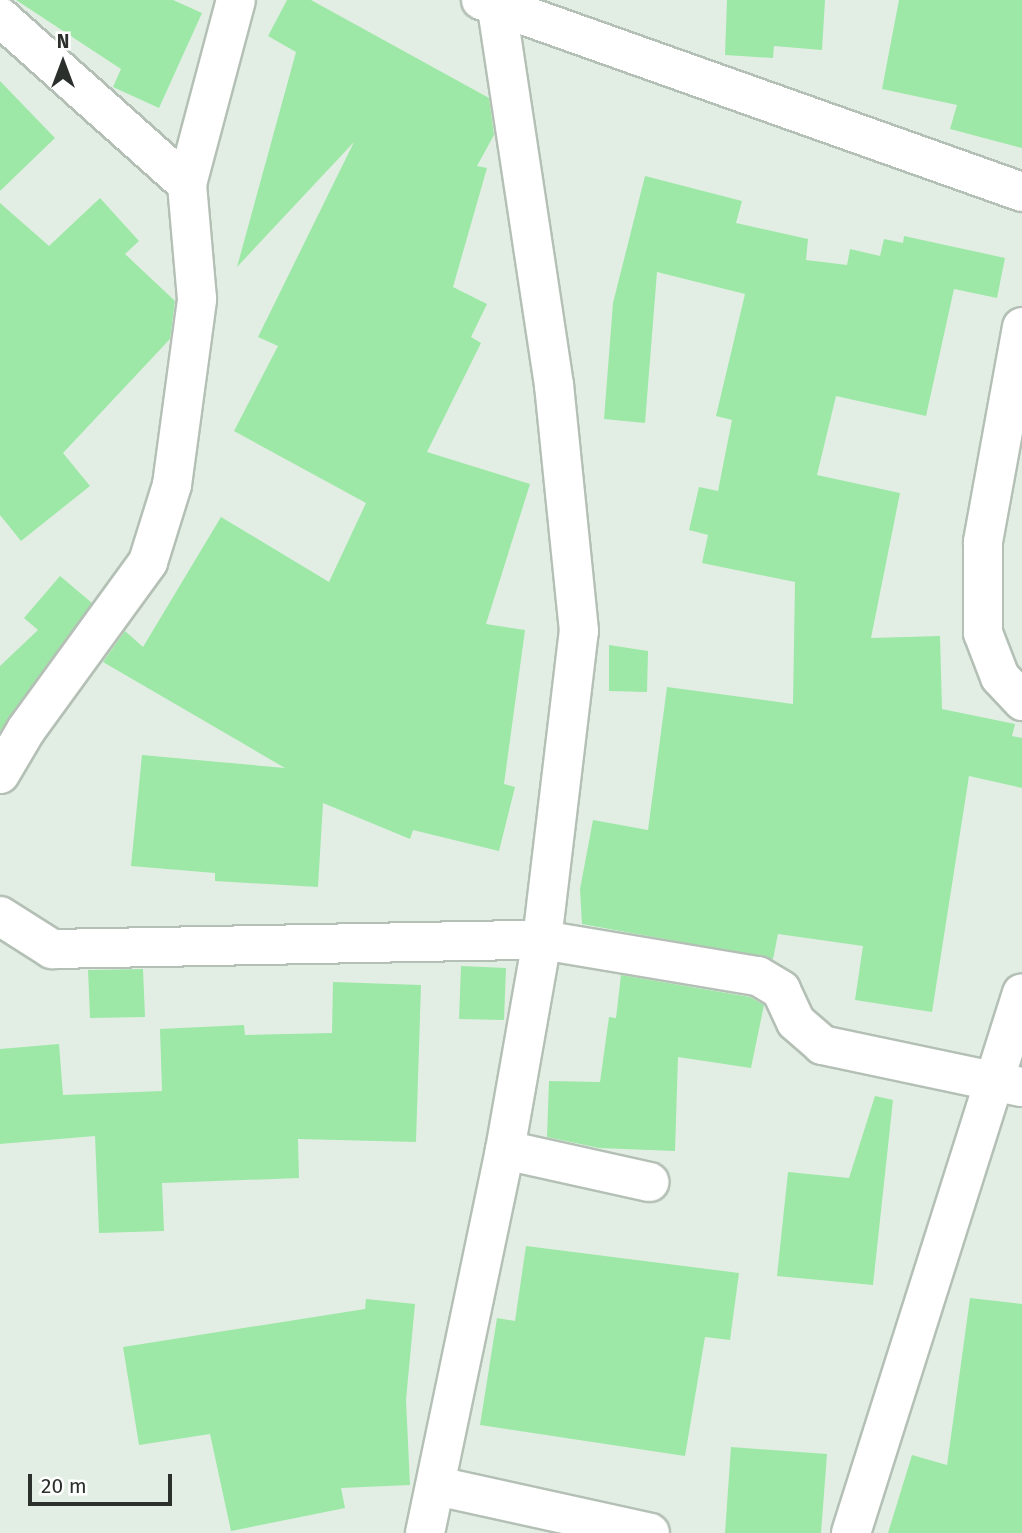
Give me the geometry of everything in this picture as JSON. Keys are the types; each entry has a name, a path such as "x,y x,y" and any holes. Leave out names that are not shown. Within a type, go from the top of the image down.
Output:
{"street":[{"path":"0,774 26,730 148,562 172,485 197,299 187,184 236,0"},
{"path":"425,1533 437,1486 505,1150 542,940 579,631 554,385 489,3 1022,192"},
{"path":"0,17 187,184"},
{"path":"1022,327 983,542 983,634 1000,677 1022,701"},
{"path":"0,916 52,949 542,940 758,976 781,990 796,1022 822,1045 1009,1086"},
{"path":"851,1533 1009,1086 1022,993"},
{"path":"505,1150 649,1182"},
{"path":"437,1486 650,1533"}],"building":[{"path":"16,0 173,0 202,13 159,108 113,87 121,69"},
{"path":"287,0 311,0 489,98 494,135 477,166 487,168 453,287 487,304 471,337 481,343 427,452 530,484 486,624 525,630 504,784 515,787 499,851 413,830 410,839 323,803 318,887 215,881 215,873 131,866 142,755 285,768 103,662 125,631 143,647 221,517 329,582 366,503 234,431 278,346 258,337 354,142 237,267 296,52 268,36"},
{"path":"727,0 825,0 822,50 774,46 773,58 725,55"},
{"path":"899,0 1022,0 1022,148 950,129 957,105 882,89"},
{"path":"0,81 55,138 0,191"},
{"path":"645,176 742,201 736,223 808,239 806,260 847,265 850,249 880,256 884,239 903,243 904,236 1005,258 997,298 954,289 926,416 836,396 817,475 900,493 871,638 940,636 942,709 1015,724 1012,736 1022,738 1022,788 969,776 932,1012 855,1000 863,946 778,934 773,959 582,924 580,889 593,820 648,830 667,687 793,704 795,582 702,563 708,535 689,530 699,487 718,491 732,420 716,416 745,294 657,272 645,423 604,419 613,303"},
{"path":"100,198 139,241 125,254 175,301 170,339 63,453 90,486 21,541 0,515 0,203 49,246"},
{"path":"60,576 92,603 0,731 0,666 38,630 24,618"},
{"path":"609,645 648,651 647,692 609,691"},
{"path":"461,966 506,968 504,1020 459,1019"},
{"path":"143,969 145,1017 90,1018 88,970"},
{"path":"621,975 750,997 764,1005 751,1068 678,1057 675,1151 599,1148 547,1137 549,1081 600,1082 609,1017 616,1018"},
{"path":"333,982 421,985 416,1142 298,1139 299,1178 162,1183 164,1231 99,1233 95,1136 0,1144 0,1049 59,1044 63,1095 162,1091 160,1029 244,1025 245,1035 332,1033"},
{"path":"875,1096 893,1100 873,1285 777,1276 788,1172 849,1178"},
{"path":"526,1246 739,1273 730,1340 705,1337 685,1456 480,1425 497,1318 515,1321"},
{"path":"970,1298 1022,1304 1022,1533 888,1533 912,1455 947,1465"},
{"path":"366,1299 415,1304 406,1400 410,1485 341,1488 345,1508 231,1531 210,1434 139,1445 123,1347 365,1309"},
{"path":"731,1447 827,1454 821,1533 725,1533"}]}
